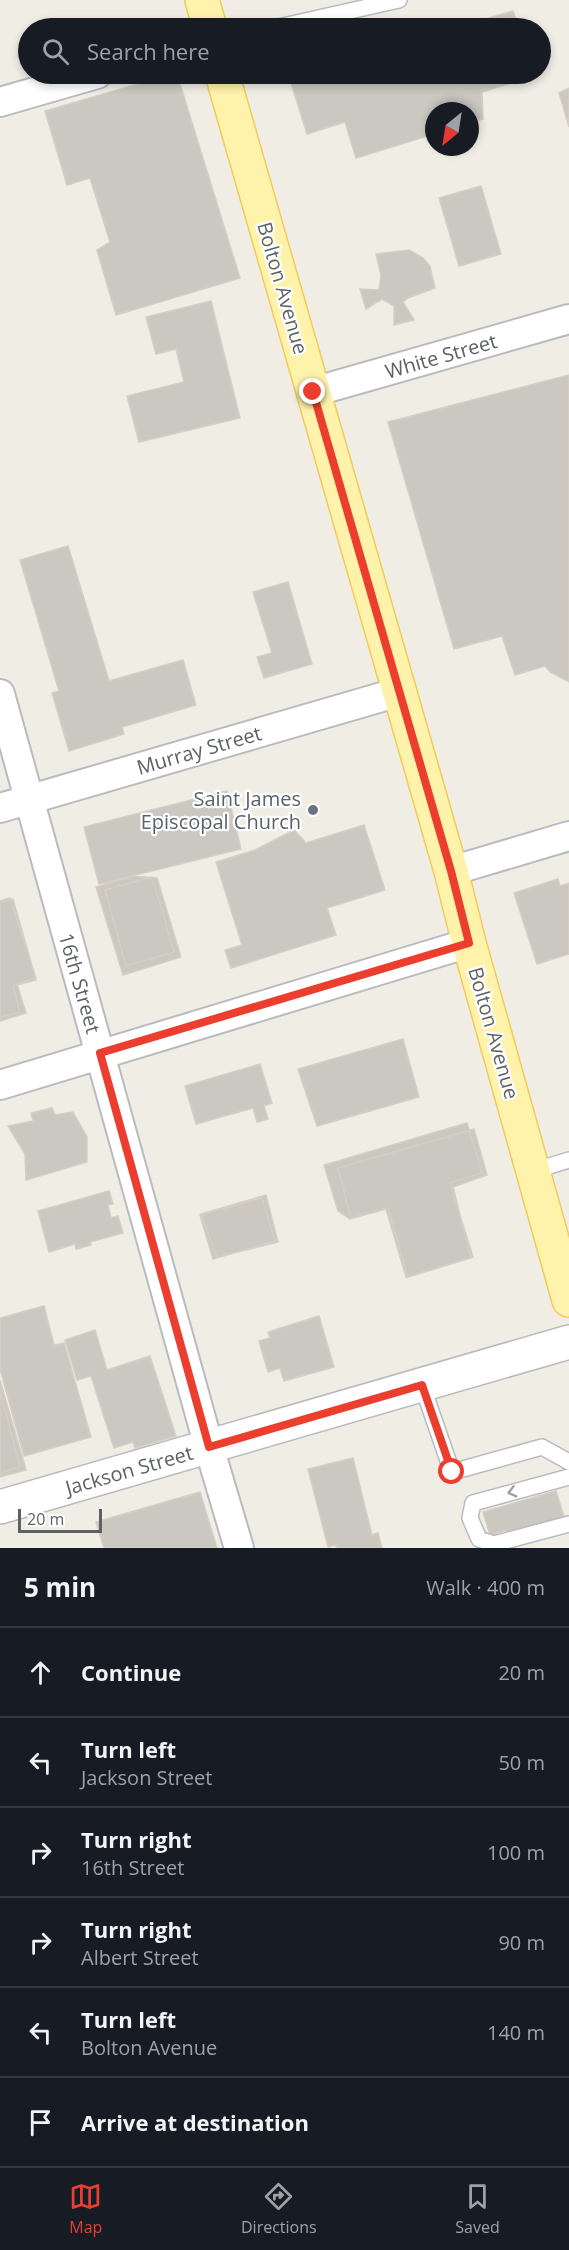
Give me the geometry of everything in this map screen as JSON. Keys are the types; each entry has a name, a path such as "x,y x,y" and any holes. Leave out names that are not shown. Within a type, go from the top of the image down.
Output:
{"main road":[{"path":"202,0 207,18"},
{"name":"Bolton Avenue","path":"225,84 451,871 569,1300"},
{"name":"Jackson Street","path":"0,1507 569,1342"}],"street":[{"path":"0,102 62,84"},
{"name":"White Street","path":"313,392 569,319"},
{"name":"Murray Street","path":"0,808 399,692"},
{"name":"16th Street","path":"0,694 239,1548"},
{"path":"451,871 569,836"},
{"path":"0,1085 469,943"}],"lane":[{"path":"319,18 399,0"},
{"path":"533,1171 569,1160"},
{"path":"422,1385 452,1472 542,1448 569,1462"},
{"path":"569,1477 472,1503 470,1518 479,1539 494,1544 569,1524"}],"building":[{"path":"513,11 515,18 489,18"},
{"path":"138,84 180,84 240,278 116,315 97,250 110,242 90,178 67,185 45,111"},
{"path":"291,84 508,84 482,92 483,119 479,120 479,102 425,102 425,137 356,158 345,122 307,134"},
{"path":"569,88 569,127 559,93"},
{"path":"481,186 501,254 459,266 439,198"},
{"path":"409,250 423,258 430,266 435,288 403,302 414,320 394,325 394,306 382,299 366,309 360,289 379,290 381,275 376,254"},
{"path":"211,301 240,418 139,442 127,396 184,382 176,349 156,354 146,317"},
{"path":"569,375 569,682 550,672 545,666 515,675 502,636 454,649 388,422"},
{"path":"68,546 109,681 183,660 196,705 122,727 124,734 69,751 52,693 59,691 20,560"},
{"path":"288,582 312,664 264,678 257,657 272,653 253,592"},
{"path":"227,791 241,849 99,884 84,827"},
{"path":"364,825 385,890 327,908 336,935 231,968 225,950 242,945 216,862 255,850 294,830 306,843"},
{"path":"133,876 157,878 181,957 123,975 96,887"},
{"path":"152,877 174,952 126,966 105,890"},
{"path":"558,879 560,886 569,883 569,954 537,964 514,893"},
{"path":"10,898 36,978 17,984 26,1013 0,1021 0,901"},
{"path":"13,899 36,980 13,986 20,1012 0,1017 0,903"},
{"path":"403,1039 419,1097 317,1126 298,1069"},
{"path":"260,1064 272,1103 264,1106 268,1119 257,1122 253,1108 196,1124 185,1086"},
{"path":"52,1108 55,1115 73,1112 87,1137 87,1162 26,1180 25,1154 8,1126 33,1121 31,1113"},
{"path":"467,1123 482,1173 450,1183 473,1257 406,1277 386,1209 350,1219 338,1211 324,1165"},
{"path":"474,1129 487,1175 453,1187 471,1258 408,1277 388,1208 351,1218 338,1168"},
{"path":"109,1191 113,1204 108,1205 111,1218 118,1216 123,1233 90,1242 91,1245 76,1249 75,1244 49,1252 38,1211"},
{"path":"266,1195 278,1242 217,1257 201,1214"},
{"path":"262,1198 275,1241 213,1259 200,1215"},
{"path":"44,1306 54,1345 64,1343 91,1437 24,1456 0,1369 0,1318"},
{"path":"319,1316 334,1367 284,1381 280,1368 268,1372 259,1341 270,1338 268,1332"},
{"path":"95,1330 107,1370 150,1356 176,1436 135,1448 133,1442 114,1448 91,1376 77,1380 65,1340"},
{"path":"0,1380 26,1470 0,1477"},
{"path":"0,1391 20,1467 0,1473"},
{"path":"353,1458 372,1535 378,1533 382,1548 336,1548 336,1545 328,1547 308,1469"},
{"path":"556,1491 565,1520 509,1536 507,1530 490,1535 483,1512"},
{"path":"200,1492 217,1548 104,1548 96,1522"}],"place":[{"name":"Saint James Episcopal Church","path":"313,810"}],"route":[{"path":"313,392 451,871 469,943 100,1053 209,1447 422,1385 452,1472"}]}
